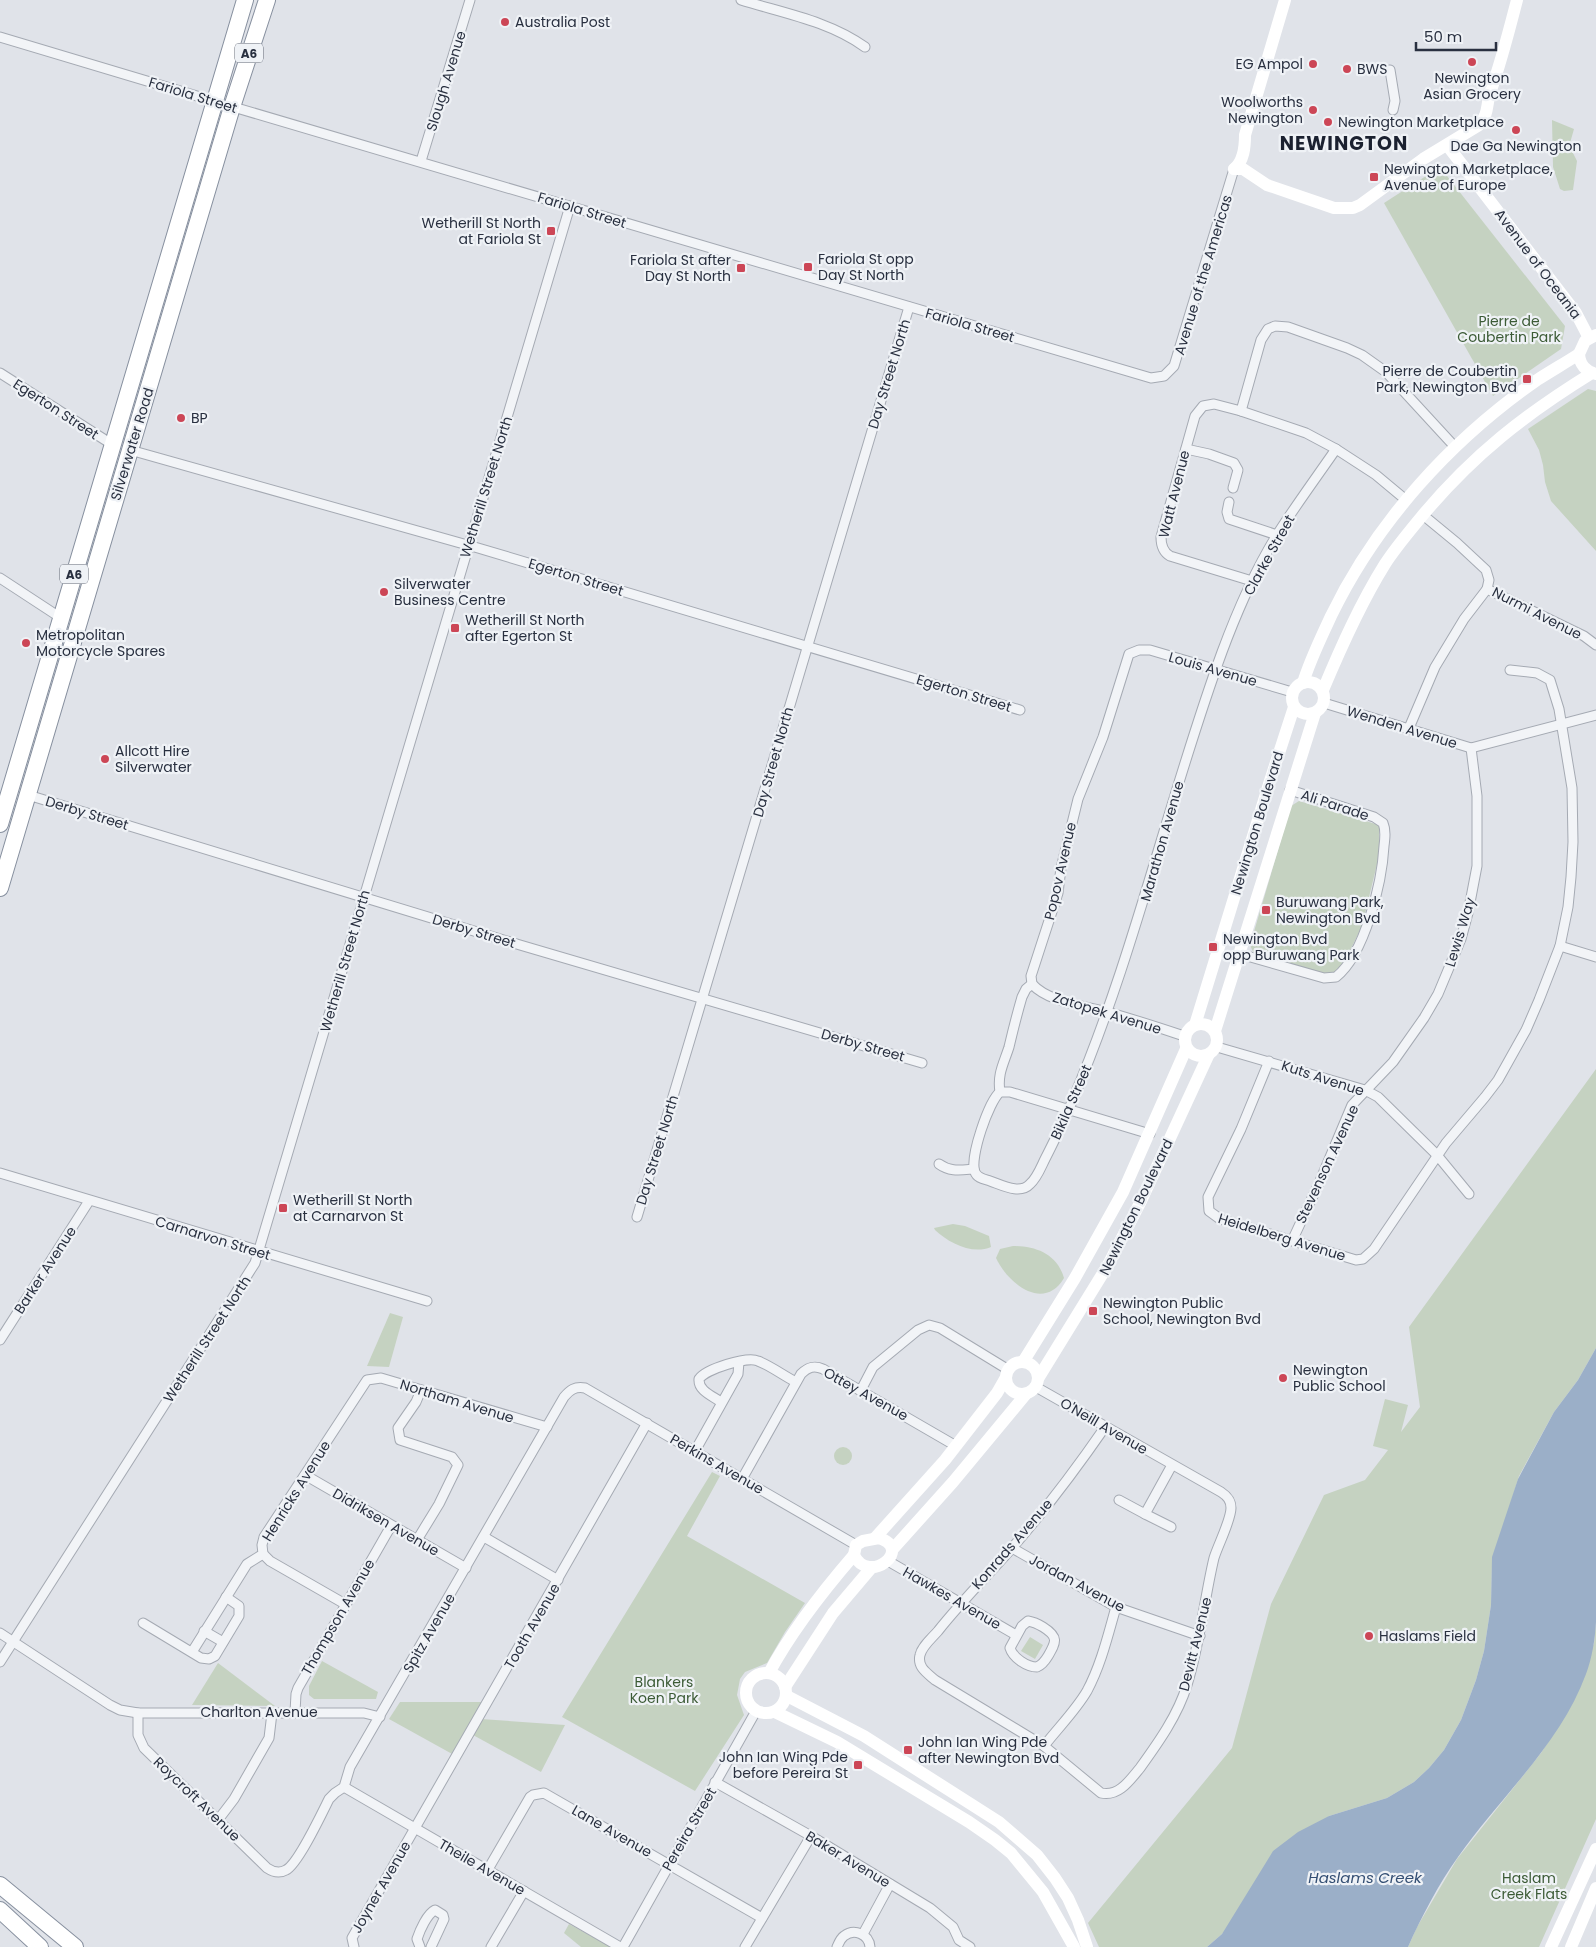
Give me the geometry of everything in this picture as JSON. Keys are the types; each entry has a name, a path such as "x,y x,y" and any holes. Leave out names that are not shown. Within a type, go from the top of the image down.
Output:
{"highway":[{"name":"Silverwater Road","path":"0,824 4,795 61,618 244,0"},
{"name":"Silverwater Road","path":"0,888 232,107 267,0"},
{"path":"0,1885 75,1947"},
{"path":"0,1910 40,1947"}],"street":[{"name":"Slough Avenue","path":"421,162 470,0"},
{"path":"741,0 831,27 849,35 865,47"},
{"name":"Avenue of the Americas","path":"1234,169 1240,164 1243,155 1245,135 1285,0"},
{"path":"1234,169 1243,169 1267,185 1334,208 1353,208 1385,188 1423,159 1479,125 1486,117 1490,95 1496,81 1517,0"},
{"name":"Fariola Street","path":"0,37 1142,376 1151,378 1164,376"},
{"path":"1390,70 1395,101 1393,110"},
{"name":"Avenue of the Americas","path":"1164,376 1174,366 1184,341 1234,169 1240,140 1245,135"},
{"name":"Avenue of Oceania","path":"1447,145 1593,337"},
{"path":"1243,155 1249,172"},
{"name":"Wetherill Street North","path":"0,1662 252,1269 259,1252 570,206"},
{"name":"Day Street North","path":"637,1217 909,307"},
{"path":"1406,500 1391,486 1336,449 1306,433 1241,411 1261,340 1268,328 1274,326 1288,327 1346,348 1376,364 1386,372 1455,447"},
{"path":"1323,690 1314,684 1303,683 1296,686 1292,692 1291,700 1294,707 1304,713 1315,713 1320,710 1325,697 1323,690 1340,648 1366,596 1385,564 1446,487 1500,436 1553,398 1594,374 1582,366 1579,354 1582,344 1593,337"},
{"path":"1303,683 1323,632 1344,589 1370,548 1406,500 1455,447 1488,419 1536,381 1579,354"},
{"name":"Egerton Street","path":"0,373 113,445"},
{"name":"Watt Avenue","path":"1241,411 1214,404 1203,406 1195,416 1161,536 1161,542 1166,553 1252,581"},
{"path":"1186,449 1209,454 1234,463 1238,470 1233,488"},
{"name":"Clarke Street","path":"1216,670 1228,636 1252,581 1277,536 1336,449"},
{"name":"Egerton Street","path":"130,450 468,545 1020,710"},
{"path":"1229,502 1227,512 1229,519 1277,536"},
{"name":"Nurmi Avenue","path":"1423,515 1486,570 1489,580 1487,589 1584,636 1596,645"},
{"path":"0,578 61,618"},
{"path":"1409,728 1435,667 1464,619 1487,589"},
{"name":"Louis Avenue","path":"1134,651 1150,650 1292,692"},
{"name":"Popov Avenue","path":"999,1093 998,1084 1001,1067 1008,1051 1022,997 1026,989 1032,984 1031,976 1056,900 1065,847 1078,799 1103,737 1126,660 1129,654 1134,651"},
{"name":"Marathon Avenue","path":"1108,1012 1138,923 1185,762 1216,670"},
{"path":"1437,1155 1498,1080 1526,1030 1540,1000 1560,946 1568,907 1573,842 1572,788 1562,725 1550,680 1537,674 1510,670"},
{"name":"Wenden Avenue","path":"1324,703 1471,748 1596,715"},
{"name":"Newington Boulevard","path":"1195,1025 1294,707"},
{"name":"Newington Boulevard","path":"1214,1031 1315,713"},
{"name":"Lewis Way","path":"1365,1090 1393,1062 1424,1018 1438,994 1460,939 1468,913 1477,866 1477,796 1471,748"},
{"name":"Ali Parade","path":"1240,954 1324,978 1336,978 1349,962 1371,916 1382,868 1385,829 1383,823 1374,817 1290,790"},
{"name":"Derby Street","path":"28,795 363,898 922,1062"},
{"path":"1560,946 1596,957"},
{"name":"Zatopek Avenue","path":"1032,984 1043,993 1052,997 1087,1008 1108,1012 1185,1042"},
{"name":"Bikila Street","path":"974,1169 976,1175 982,1179 1017,1189 1026,1187 1037,1175 1069,1110 1108,1012"},
{"path":"1195,1025 1205,1025 1214,1031 1218,1041 1212,1051 1200,1056 1192,1054 1185,1042 1188,1029 1195,1025"},
{"name":"Newington Boulevard","path":"1023,1362 1075,1278 1119,1200 1150,1134 1185,1042"},
{"name":"Newington Boulevard","path":"890,1556 1034,1386 1108,1265 1212,1051"},
{"name":"Kuts Avenue","path":"1212,1051 1269,1061 1365,1090 1378,1097 1437,1155 1469,1194"},
{"name":"Heidelberg Avenue","path":"1269,1061 1241,1129 1208,1197 1209,1211 1220,1219 1348,1258 1363,1259 1374,1249 1437,1155"},
{"name":"Stevenson Avenue","path":"1292,1241 1352,1105 1365,1090"},
{"path":"939,1164 952,1171 974,1169 974,1158 984,1122 992,1102 999,1093 1010,1092 1150,1134"},
{"name":"Carnarvon Street","path":"0,1173 427,1301"},
{"name":"Barker Avenue","path":"0,1340 89,1200"},
{"path":"861,1390 873,1367 918,1330 930,1325 940,1328 1006,1374 1011,1388 1020,1393 1034,1386 1033,1367 1023,1362 1014,1363 1006,1374 998,1393 956,1446 875,1538"},
{"path":"722,1402 702,1389 699,1385 699,1379 705,1373 739,1362 748,1360 758,1361 796,1382"},
{"path":"695,1451 738,1374 739,1362"},
{"name":"Ottey Avenue","path":"742,1479 796,1382 804,1372 815,1366 861,1390 956,1446"},
{"name":"Northam Avenue","path":"367,1380 382,1378 547,1427"},
{"name":"Henricks Avenue","path":"192,1652 247,1564 263,1554 262,1545 264,1537 367,1380"},
{"name":"O'Neill Avenue","path":"1034,1386 1105,1428 1222,1492 1230,1502"},
{"name":"Perkins Avenue","path":"576,1387 585,1388 695,1451 855,1550"},
{"name":"Spitz Avenue","path":"278,1872 286,1870 291,1866 329,1799 344,1788 350,1767 564,1397 576,1387"},
{"path":"417,1540 458,1465 452,1456 400,1440 398,1428 416,1402 421,1390"},
{"name":"Tooth Avenue","path":"415,1828 647,1423"},
{"name":"Konrads Avenue","path":"1044,1746 934,1680 922,1669 920,1660 922,1650 960,1603 1012,1548 1105,1428"},
{"path":"1145,1514 1172,1465"},
{"name":"Didriksen Avenue","path":"305,1476 466,1568"},
{"path":"1119,1500 1171,1527"},
{"name":"Devitt Avenue","path":"1044,1746 1101,1793 1112,1794 1129,1782 1168,1727 1187,1686 1200,1636 1212,1568 1231,1512 1230,1502"},
{"name":"Thompson Avenue","path":"294,1712 298,1688 391,1526"},
{"path":"484,1537 558,1580"},
{"path":"769,1673 803,1618 855,1550 863,1541 875,1538 886,1541 890,1556 879,1566 872,1567 862,1565 855,1550"},
{"name":"Jordan Avenue","path":"1012,1548 1116,1607 1200,1636"},
{"path":"263,1554 270,1561 345,1604"},
{"name":"Hawkes Avenue","path":"890,1556 960,1603 1016,1635"},
{"path":"872,1567 833,1613 786,1691 785,1702 775,1712 769,1714 756,1711 748,1702 746,1690 752,1679 757,1675 769,1673 779,1678 786,1691 864,1736 999,1822 1036,1855 1055,1878 1074,1913 1087,1947"},
{"path":"142,1623 201,1658 209,1659 215,1656 239,1616 240,1610 235,1602 226,1597"},
{"path":"1044,1746 1090,1686 1102,1656 1116,1607"},
{"name":"Hawkes Avenue","path":"1031,1622 1051,1632 1055,1643 1044,1662 1039,1667 1034,1668 1011,1653 1010,1646 1016,1635 1022,1626 1031,1622"},
{"path":"204,1631 223,1642"},
{"name":"Charlton Avenue","path":"0,1634 120,1710 138,1713 364,1713 380,1717"},
{"name":"Pereira Street","path":"621,1947 756,1711"},
{"path":"218,1820 234,1799 269,1738 272,1712"},
{"path":"775,1712 837,1742 969,1822 995,1840 1011,1853 1038,1884 1074,1947"},
{"name":"Roycroft Avenue","path":"138,1713 138,1735 144,1748 268,1868 278,1872"},
{"name":"Baker Avenue","path":"715,1782 811,1836 945,1918 954,1926 958,1944 970,1947"},
{"name":"Theile Avenue","path":"344,1788 621,1947"},
{"name":"Lane Avenue","path":"487,1871 530,1797 539,1793 549,1795 762,1918"},
{"name":"Joyner Avenue","path":"354,1947 352,1938 415,1828"},
{"path":"745,1947 811,1836"},
{"path":"1553,1946 1596,1849"},
{"path":"863,1934 890,1884"},
{"path":"1571,1947 1596,1888"},
{"path":"492,1947 524,1891"},
{"path":"420,1947 417,1939 418,1935 431,1913 435,1910 443,1915 444,1920 431,1947"},
{"path":"837,1947 845,1935 850,1933 863,1934 869,1940 870,1947"}],"green space":[{"path":"1552,120 1574,129 1570,143 1577,161 1573,190 1564,191 1560,189 1553,167"},
{"name":"Pierre de Coubertin Park","path":"1440,167 1565,326 1561,349 1493,396 1384,203"},
{"path":"1588,389 1596,391 1596,551 1551,501 1539,450 1528,429"},
{"path":"1299,801 1379,825 1379,856 1362,926 1345,961 1331,975 1254,954 1250,945 1291,806"},
{"path":"1596,1069 1596,1348 1578,1380 1554,1412 1519,1476 1492,1564 1491,1605 1484,1651 1476,1680 1461,1720 1444,1750 1414,1782 1387,1798 1329,1816 1222,1934 1207,1947 1099,1947 1088,1923 1232,1748 1271,1604 1324,1495 1365,1480 1388,1450 1373,1446 1385,1399 1408,1405 1401,1432 1420,1407 1409,1327"},
{"path":"953,1224 965,1226 989,1236 991,1247 976,1250 969,1249 947,1239 934,1228"},
{"path":"1013,1246 1037,1250 1051,1257 1061,1270 1064,1278 1056,1288 1047,1293 1037,1293 1018,1285 1009,1277 996,1258 1000,1249"},
{"path":"390,1313 403,1317 389,1367 367,1366"},
{"path":"839,1447 847,1447 852,1452 850,1463 839,1465 834,1460 834,1452"},
{"name":"Blankers Koen Park","path":"712,1472 720,1476 687,1536 805,1603 767,1663 745,1672 740,1679 737,1695 744,1715 695,1791 562,1717"},
{"name":"Haslam Creek Flats","path":"1596,1622 1596,1819 1539,1947 1408,1947 1417,1927 1457,1859 1541,1753 1567,1713 1594,1643"},
{"path":"1030,1637 1043,1645 1035,1659 1021,1651"},
{"path":"322,1661 378,1692 376,1699 314,1699 309,1695 309,1686"},
{"path":"218,1663 275,1706 192,1705"},
{"path":"400,1702 482,1702 454,1755 389,1719"},
{"path":"481,1719 565,1725 541,1772 473,1735"},
{"path":"569,1924 611,1947 581,1947 564,1933"}],"water":[{"name":"Haslams Creek","path":"1596,1348 1596,1629 1592,1655 1586,1674 1575,1700 1561,1724 1528,1770 1474,1835 1451,1867 1431,1901 1408,1947 1207,1947 1222,1934 1273,1851 1298,1832 1329,1816 1387,1798 1414,1782 1444,1750 1461,1720 1476,1680 1484,1651 1491,1605 1492,1557 1518,1479 1554,1412 1578,1380"}],"place":[{"name":"Australia Post","path":"505,22"},
{"name":"Newington Asian Grocery","path":"1472,62"},
{"name":"EG Ampol","path":"1313,64"},
{"name":"BWS","path":"1347,69"},
{"name":"Woolworths Newington","path":"1313,110"},
{"name":"Newington Marketplace","path":"1328,122"},
{"name":"Dae Ga Newington","path":"1516,130"},
{"name":"Newington Marketplace, Avenue of Europe","path":"1374,177"},
{"name":"Wetherill St North at Fariola St","path":"551,231"},
{"name":"Fariola St opp Day St North","path":"808,267"},
{"name":"Fariola St after Day St North","path":"741,268"},
{"name":"Pierre de Coubertin Park, Newington Bvd","path":"1527,379"},
{"name":"BP","path":"181,418"},
{"name":"Silverwater Business Centre","path":"384,592"},
{"name":"Wetherill St North after Egerton St","path":"455,628"},
{"name":"Metropolitan Motorcycle Spares","path":"26,643"},
{"name":"Allcott Hire Silverwater","path":"105,759"},
{"name":"Buruwang Park, Newington Bvd","path":"1266,910"},
{"name":"Newington Bvd opp Buruwang Park","path":"1213,947"},
{"name":"Wetherill St North at Carnarvon St","path":"283,1208"},
{"name":"Newington Public School, Newington Bvd","path":"1093,1311"},
{"name":"Newington Public School","path":"1283,1378"},
{"name":"Haslams Field","path":"1369,1636"},
{"name":"John Ian Wing Pde after Newington Bvd","path":"908,1750"},
{"name":"John Ian Wing Pde before Pereira St","path":"858,1765"}],"district":[{"name":"NEWINGTON","path":"1344,143"}]}
